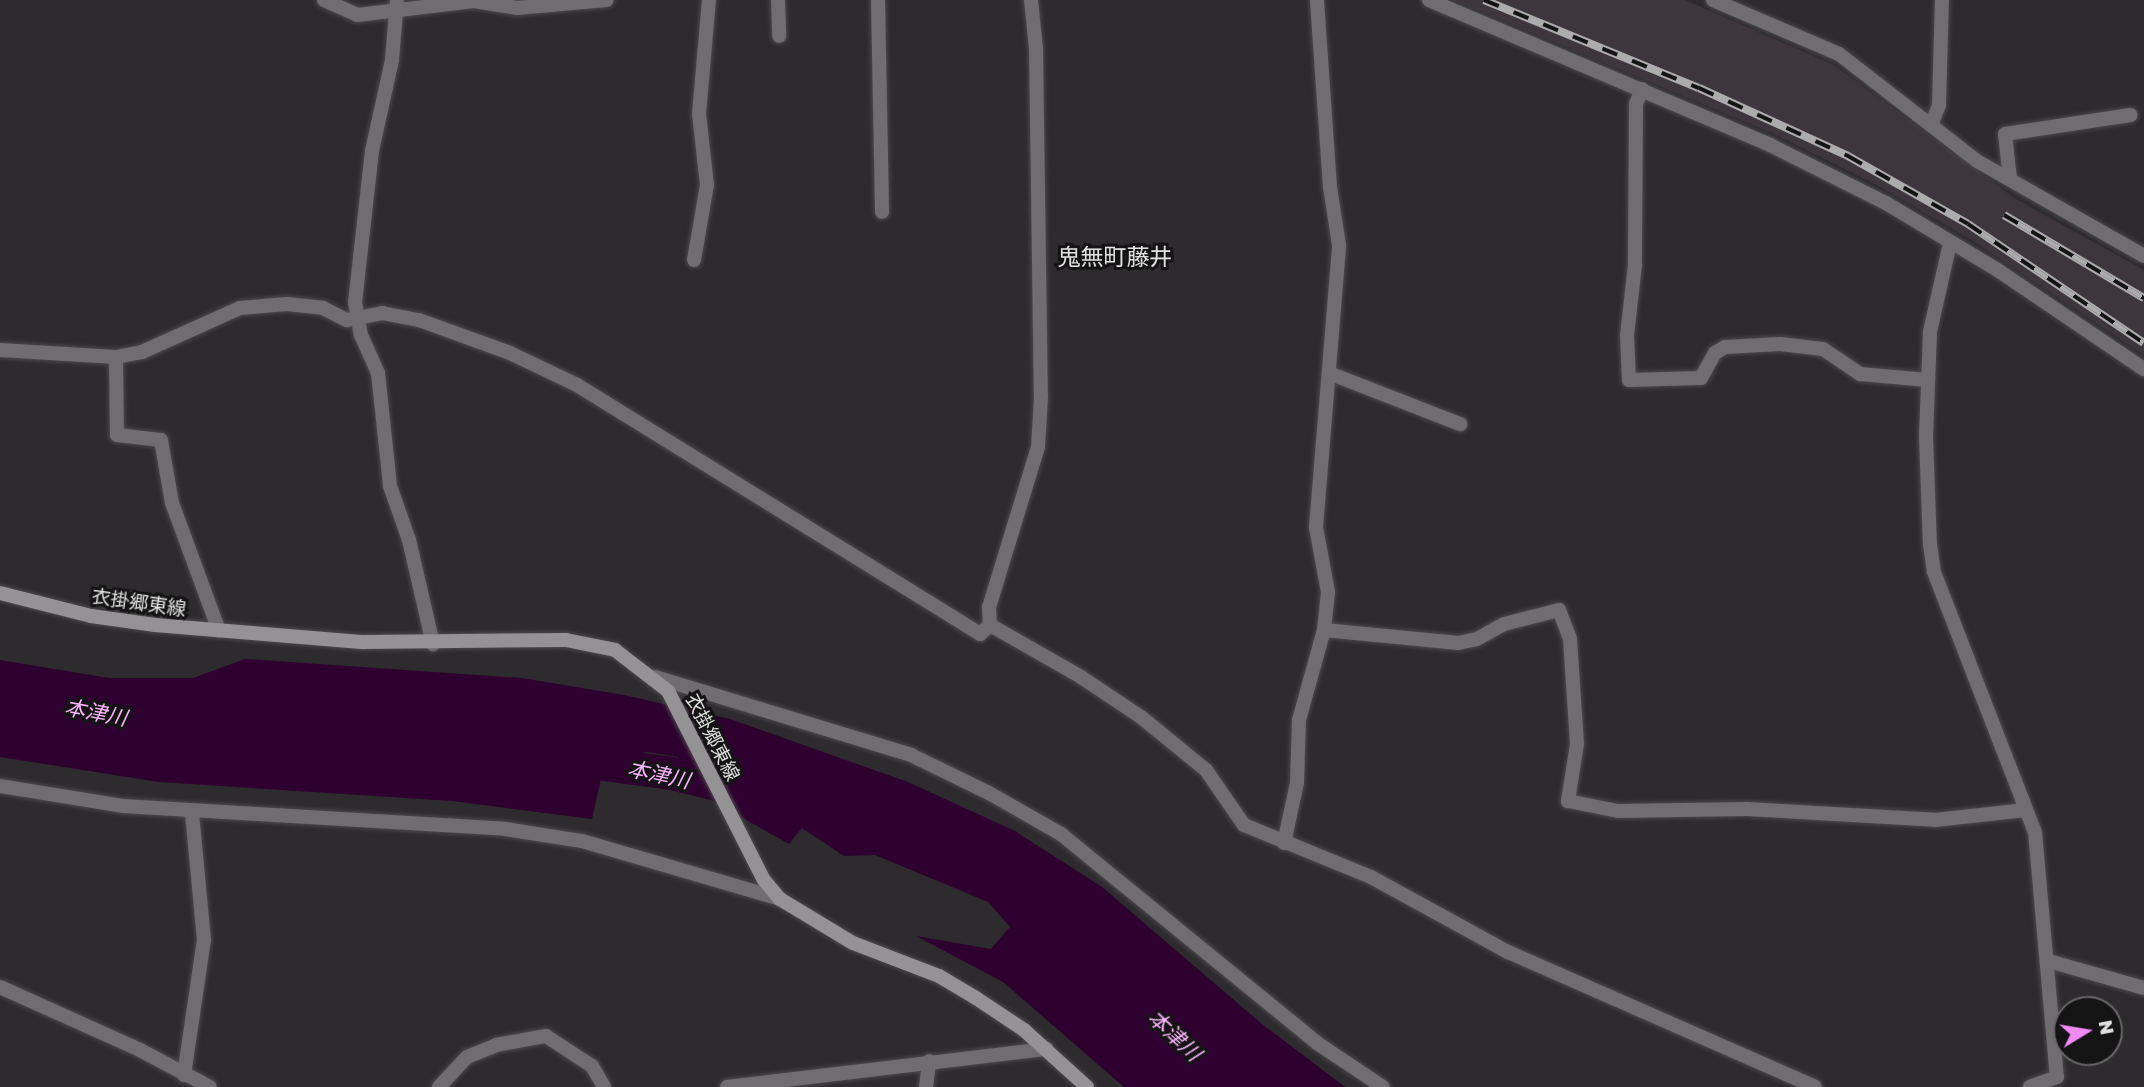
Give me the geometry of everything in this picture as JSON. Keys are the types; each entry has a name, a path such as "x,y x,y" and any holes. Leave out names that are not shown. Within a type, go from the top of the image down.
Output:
{"main road":[{"name":"衣掛郷東線","path":"0,593 92,616 219,631 433,644 566,640 615,650 655,677 668,691 764,880 780,899 853,943 939,976 1047,1049 1087,1087"}],"street":[{"path":"324,0 357,15 397,7 474,1 517,8 607,0"},
{"path":"694,260 707,185 699,114 709,0"},
{"path":"778,0 779,36"},
{"path":"877,0 882,212"},
{"path":"990,625 989,607 1038,447 1041,397 1036,48 1031,0"},
{"path":"1284,843 1297,783 1299,720 1324,630 1328,592 1316,527 1339,245 1330,187 1317,0"},
{"path":"1429,0 1770,145 1886,203 2144,369"},
{"path":"1713,0 1839,54 1931,125 2010,179 2144,256"},
{"path":"1931,125 1939,105 1942,0"},
{"path":"397,7 372,151 356,281 358,320 378,373 390,486 409,540 433,644"},
{"path":"1642,89 1636,103 1636,238 1627,335 1629,380 1701,378 1715,353 1725,347 1780,344 1824,349 1860,374 1928,380"},
{"path":"2010,179 2004,134 2131,115"},
{"path":"1950,243 1930,332 1926,438 1934,572 2035,832 2057,1077 2030,1087"},
{"path":"0,350 116,357 142,352 240,308 287,304 323,308 358,320 382,313 419,320 510,353 577,386 980,634 990,625"},
{"path":"116,357 117,435 161,440 172,503 219,631"},
{"path":"1329,373 1460,424"},
{"path":"1324,630 1458,643 1477,639 1504,624 1559,610 1570,639 1577,744 1568,801 1618,811 1747,808 1935,820 2025,810"},
{"path":"990,625 1081,677 1140,717 1206,770 1244,825 1371,877 1508,953 1815,1087"},
{"path":"655,677 911,755 989,793 1061,834 1317,1043 1383,1087"},
{"path":"0,786 81,801 192,812 505,829 582,841 780,899"},
{"path":"184,1074 204,940 192,812"},
{"path":"2048,961 2144,988"},
{"path":"0,987 141,1050 209,1087"},
{"path":"439,1087 467,1057 496,1045 546,1036 592,1066 604,1087"},
{"path":"727,1087 1047,1049"},
{"path":"926,1087 929,1061"}],"shaded area":[{"path":"1454,0 1685,0 1834,65 2016,199 2144,270 2144,355 1973,241 1875,184 1772,133"}],"water":[{"path":"245,659 522,678 624,695 730,719 908,782 1015,831 1102,887 1262,1024 1345,1087 1124,1087 1003,982 916,936 991,949 1010,927 988,902 875,855 844,856 802,828 789,844 688,787 678,757 647,752 611,758 601,779 592,819 452,801 159,782 0,757 0,660 109,678 193,678"}],"waterway":[{"name":"本津川","path":"565,759 671,773 729,787"}],"railway":[{"path":"1484,0 1699,88 1848,156 1968,224 2144,343"},
{"path":"2004,215 2144,298"}],"district":[{"name":"鬼無町藤井","path":"1115,256"}]}
